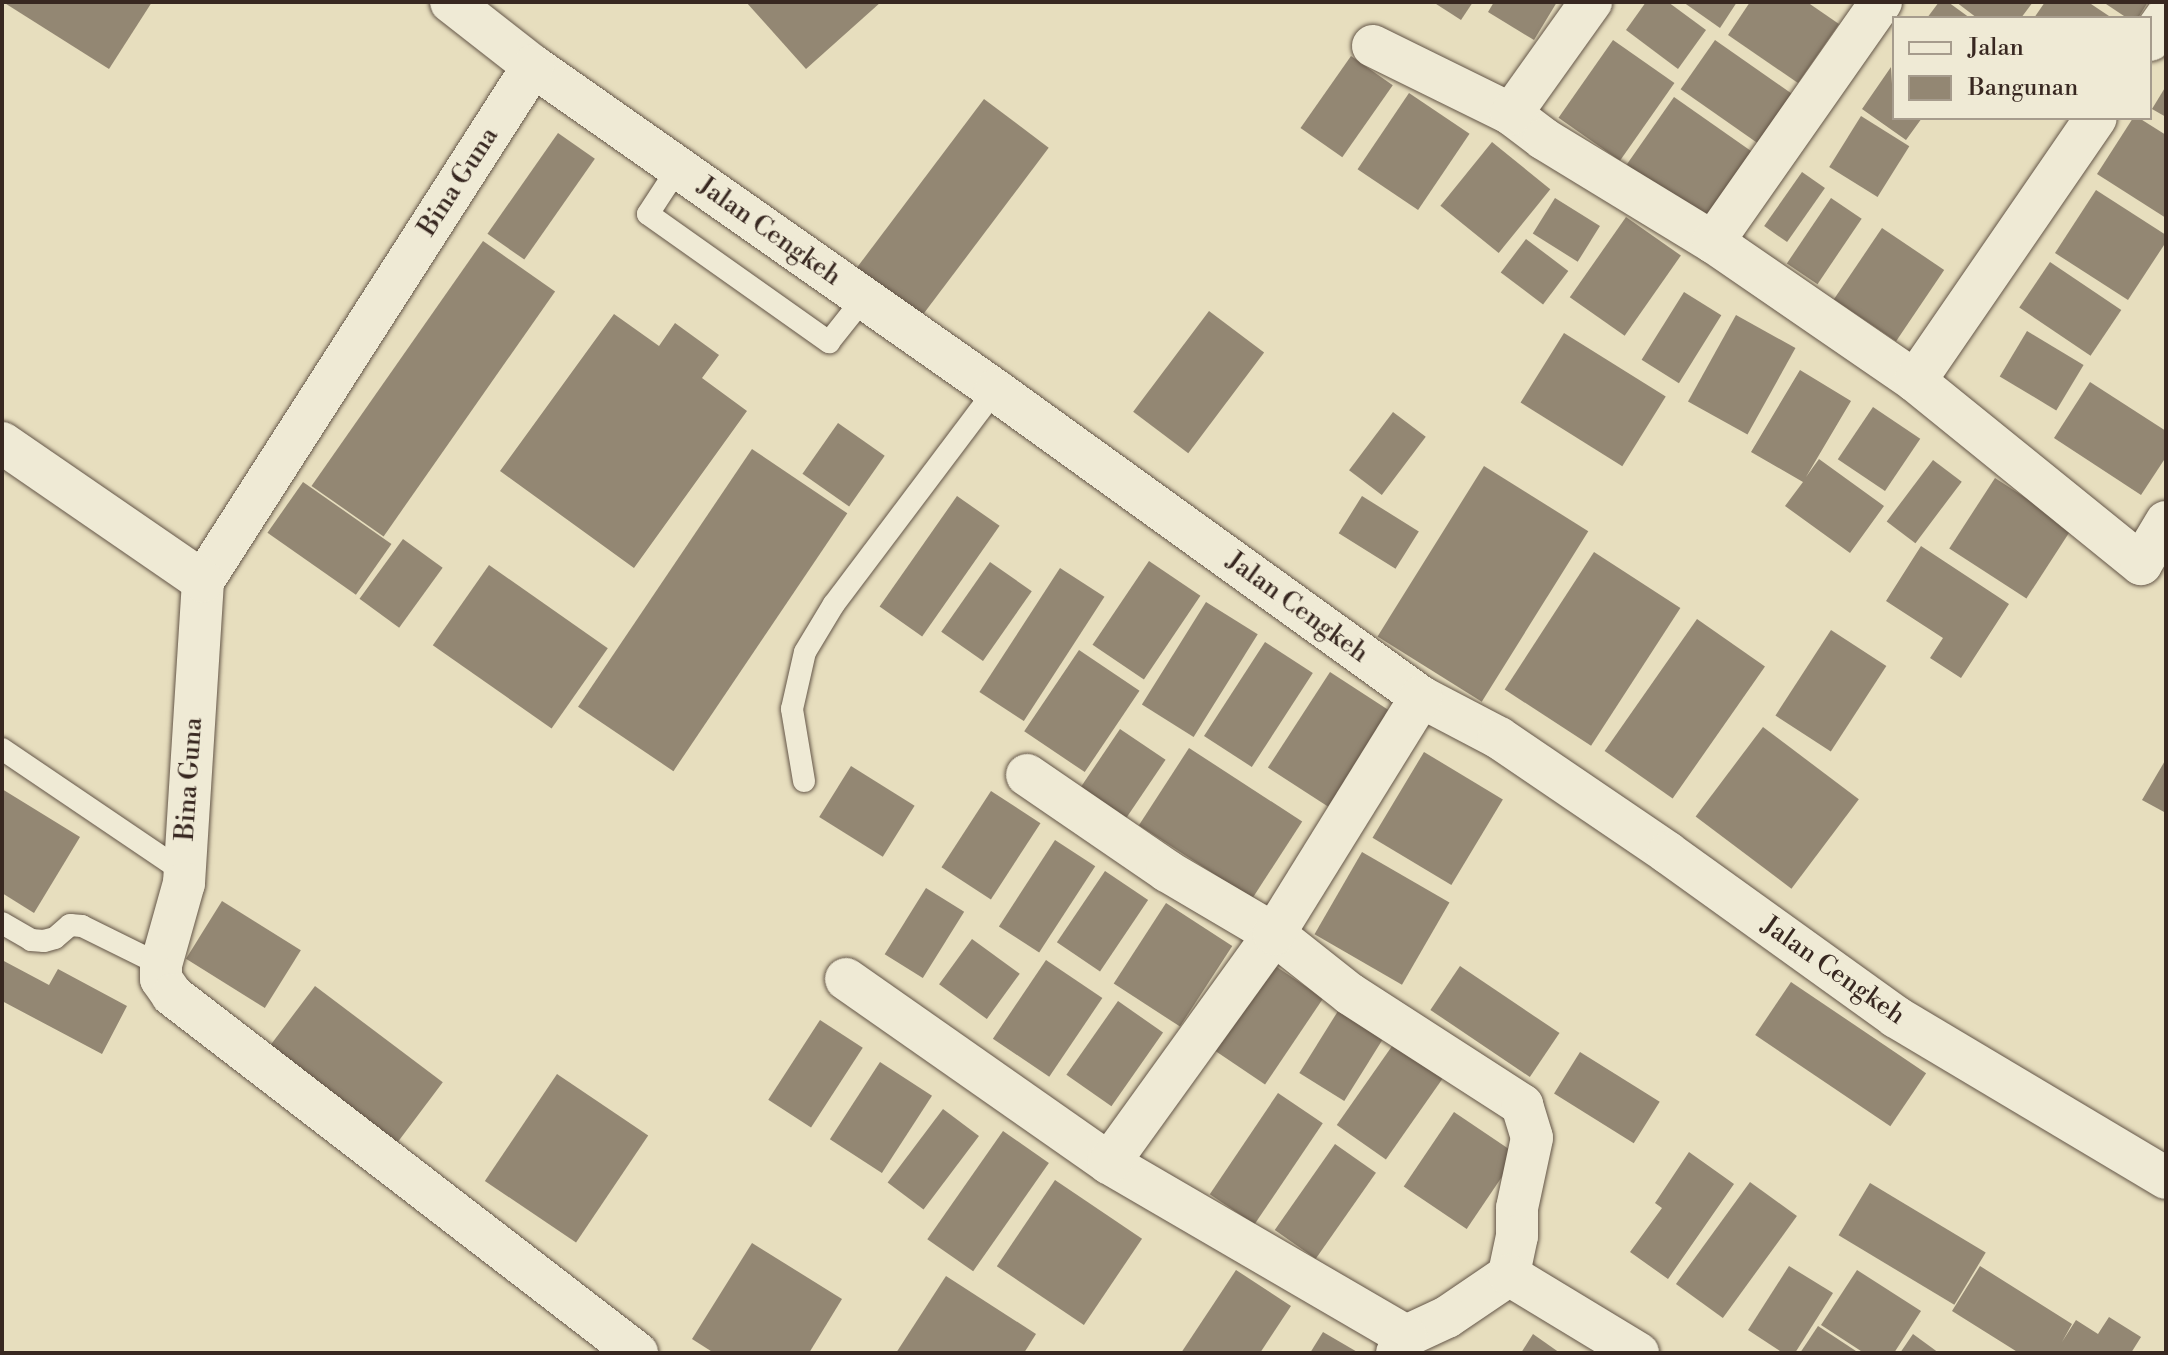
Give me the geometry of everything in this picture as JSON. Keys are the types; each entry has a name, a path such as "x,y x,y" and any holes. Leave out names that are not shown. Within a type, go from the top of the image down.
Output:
{"street":[{"path":"1511,114 1591,2"},
{"path":"1713,242 1881,2"},
{"name":"Jalan Cengkeh","path":"454,3 533,66 995,390 1421,697 1512,747 1668,853 1896,1017 2166,1178"},
{"path":"2152,37 2166,17"},
{"path":"1373,46 1511,114 1544,139 1713,242 1915,381 2141,564 2166,522"},
{"name":"Bina Guna","path":"161,965 184,872 203,581 533,66"},
{"path":"1915,381 2095,120"},
{"path":"2,443 203,581"},
{"path":"1109,1163 1274,934 1421,697"},
{"path":"846,979 1109,1163 1402,1344 1509,1275 1519,1194 1532,1138 1522,1105 1350,994 1274,934 1167,871 1027,775"},
{"path":"161,965 161,979 172,995 637,1353"},
{"path":"1509,1275 1638,1353"}],"lane":[{"path":"678,168 648,214 829,342 864,298"},
{"path":"804,781 792,709 805,652 834,604 995,390"},
{"path":"2,749 184,872"},
{"path":"2,923 31,940 44,941 55,938 70,925 82,926 161,965"}],"building":[{"path":"3,2 152,2 109,69"},
{"path":"746,2 881,2 806,69"},
{"path":"1433,2 1473,2 1461,20"},
{"path":"1494,2 1557,2 1534,40 1488,12"},
{"path":"1646,2 1668,2 1706,30 1678,69 1626,30"},
{"path":"1683,2 1737,2 1720,28"},
{"path":"1750,2 1807,2 1839,24 1798,83 1728,35"},
{"path":"1939,2 1948,2 1967,16 1928,16"},
{"path":"1956,2 2033,2 2022,16 1974,16"},
{"path":"2045,2 2088,2 2109,16 2035,16"},
{"path":"2103,2 2148,2 2139,16 2124,16"},
{"path":"1613,40 1674,83 1620,161 1559,118"},
{"path":"1715,40 1794,95 1759,144 1681,89"},
{"path":"1351,56 1393,85 1342,157 1301,128"},
{"path":"1891,67 1892,120 1921,120 1906,140 1862,109"},
{"path":"2166,86 2166,117 2152,109"},
{"path":"1409,93 1470,134 1418,210 1358,169"},
{"path":"1674,97 1757,155 1709,223 1626,165"},
{"path":"984,99 1049,148 921,317 856,268"},
{"path":"1861,116 1909,146 1878,197 1829,167"},
{"path":"2132,120 2142,120 2166,135 2166,218 2097,174"},
{"path":"558,133 595,159 524,260 487,234"},
{"path":"1492,142 1550,189 1499,253 1440,206"},
{"path":"1802,172 1825,188 1787,242 1764,226"},
{"path":"2096,190 2166,235 2166,242 2128,300 2055,253"},
{"path":"1555,198 1600,226 1578,262 1533,234"},
{"path":"1831,198 1862,219 1817,284 1787,263"},
{"path":"1626,217 1681,255 1625,336 1570,297"},
{"path":"1882,228 1944,270 1896,341 1834,299"},
{"path":"1526,239 1568,271 1543,304 1501,273"},
{"path":"483,241 555,291 384,536 312,486"},
{"path":"2050,262 2121,310 2091,356 2019,308"},
{"path":"1684,292 1721,315 1679,383 1642,360"},
{"path":"1209,311 1264,353 1188,453 1133,412"},
{"path":"614,314 659,346 675,323 719,355 702,378 747,411 634,568 500,471"},
{"path":"1736,315 1795,348 1747,435 1688,402"},
{"path":"2027,331 2084,365 2056,410 2000,376"},
{"path":"1564,333 1666,397 1622,466 1521,403"},
{"path":"1800,370 1851,401 1806,477 1819,459 1884,506 1850,553 1785,506 1803,482 1751,452"},
{"path":"2090,382 2166,431 2166,457 2141,495 2054,438"},
{"path":"1873,407 1920,439 1885,491 1838,459"},
{"path":"1393,412 1426,437 1382,495 1349,470"},
{"path":"838,423 885,456 849,506 802,474"},
{"path":"752,449 847,513 673,771 578,707"},
{"path":"1933,460 1962,482 1915,543 1887,521"},
{"path":"1484,466 1588,531 1482,702 1377,636"},
{"path":"1995,478 2072,528 2026,599 1949,548"},
{"path":"303,482 391,544 356,595 267,533"},
{"path":"957,496 1000,526 922,636 880,607"},
{"path":"1362,496 1419,532 1396,569 1339,533"},
{"path":"403,539 443,568 399,628 360,599"},
{"path":"1921,546 2009,604 1961,678 1930,658 1943,638 1886,601"},
{"path":"1594,552 1680,608 1591,746 1505,690"},
{"path":"1149,561 1200,596 1144,679 1093,645"},
{"path":"990,562 1032,591 983,661 941,632"},
{"path":"489,565 608,648 552,728 433,645"},
{"path":"1060,568 1104,597 1024,721 979,692"},
{"path":"1206,602 1258,634 1194,737 1142,705"},
{"path":"1697,619 1765,667 1673,798 1605,751"},
{"path":"1831,630 1886,666 1831,751 1775,716"},
{"path":"1265,642 1313,673 1252,767 1204,736"},
{"path":"1079,650 1140,691 1085,772 1024,731"},
{"path":"1330,672 1390,711 1328,807 1268,768"},
{"path":"1763,727 1859,799 1791,889 1696,816"},
{"path":"1120,729 1166,760 1123,824 1077,793"},
{"path":"1189,748 1302,822 1252,899 1139,825"},
{"path":"1424,752 1503,799 1451,885 1372,838"},
{"path":"2166,759 2166,813 2142,800"},
{"path":"851,766 915,806 883,857 819,817"},
{"path":"2,789 80,837 34,913 2,893"},
{"path":"991,791 1040,823 991,899 941,867"},
{"path":"1055,840 1095,866 1039,953 999,926"},
{"path":"1362,852 1449,902 1402,985 1314,934"},
{"path":"1105,871 1148,900 1100,971 1057,942"},
{"path":"926,888 964,912 923,978 885,954"},
{"path":"222,901 301,950 265,1008 186,959"},
{"path":"1166,903 1232,946 1180,1027 1114,984"},
{"path":"972,939 1020,974 987,1019 939,984"},
{"path":"2,960 49,985 58,969 127,1006 102,1054 2,1001"},
{"path":"1046,960 1102,998 1049,1077 993,1039"},
{"path":"1271,963 1323,998 1265,1084 1213,1049"},
{"path":"1460,966 1559,1033 1530,1077 1430,1010"},
{"path":"1791,982 1926,1073 1890,1126 1755,1035"},
{"path":"315,986 443,1082 394,1147 266,1051"},
{"path":"1118,1001 1163,1033 1111,1106 1066,1075"},
{"path":"1338,1011 1383,1039 1344,1101 1299,1073"},
{"path":"820,1020 863,1048 811,1127 768,1100"},
{"path":"1397,1039 1446,1073 1386,1159 1337,1125"},
{"path":"1580,1052 1660,1102 1634,1143 1554,1094"},
{"path":"880,1062 932,1096 882,1173 830,1139"},
{"path":"557,1074 648,1136 576,1242 485,1181"},
{"path":"1278,1093 1323,1123 1255,1224 1210,1194"},
{"path":"943,1109 979,1136 924,1210 888,1182"},
{"path":"1454,1112 1517,1154 1467,1229 1404,1187"},
{"path":"1003,1131 1049,1163 973,1271 927,1239"},
{"path":"1335,1144 1376,1173 1316,1259 1275,1230"},
{"path":"1689,1152 1734,1184 1668,1279 1630,1252 1662,1208 1655,1203"},
{"path":"1055,1180 1142,1239 1084,1325 997,1266"},
{"path":"1750,1182 1797,1216 1723,1318 1676,1284"},
{"path":"1870,1183 1986,1253 1954,1305 1839,1235"},
{"path":"752,1243 842,1299 809,1353 714,1353 692,1339"},
{"path":"1789,1266 1833,1293 1795,1353 1783,1353 1748,1330"},
{"path":"1980,1266 2072,1324 2062,1342 2076,1320 2098,1334 2109,1317 2141,1337 2131,1353 2019,1353 1952,1311"},
{"path":"1236,1270 1291,1306 1260,1353 1181,1353"},
{"path":"1857,1270 1921,1311 1894,1353 1864,1353 1821,1325"},
{"path":"946,1276 1036,1334 1024,1353 896,1353"},
{"path":"1818,1326 1859,1353 1800,1353"},
{"path":"1323,1332 1359,1353 1310,1353"},
{"path":"1533,1334 1560,1353 1521,1353"},
{"path":"1913,1334 1939,1353 1900,1353"}]}
